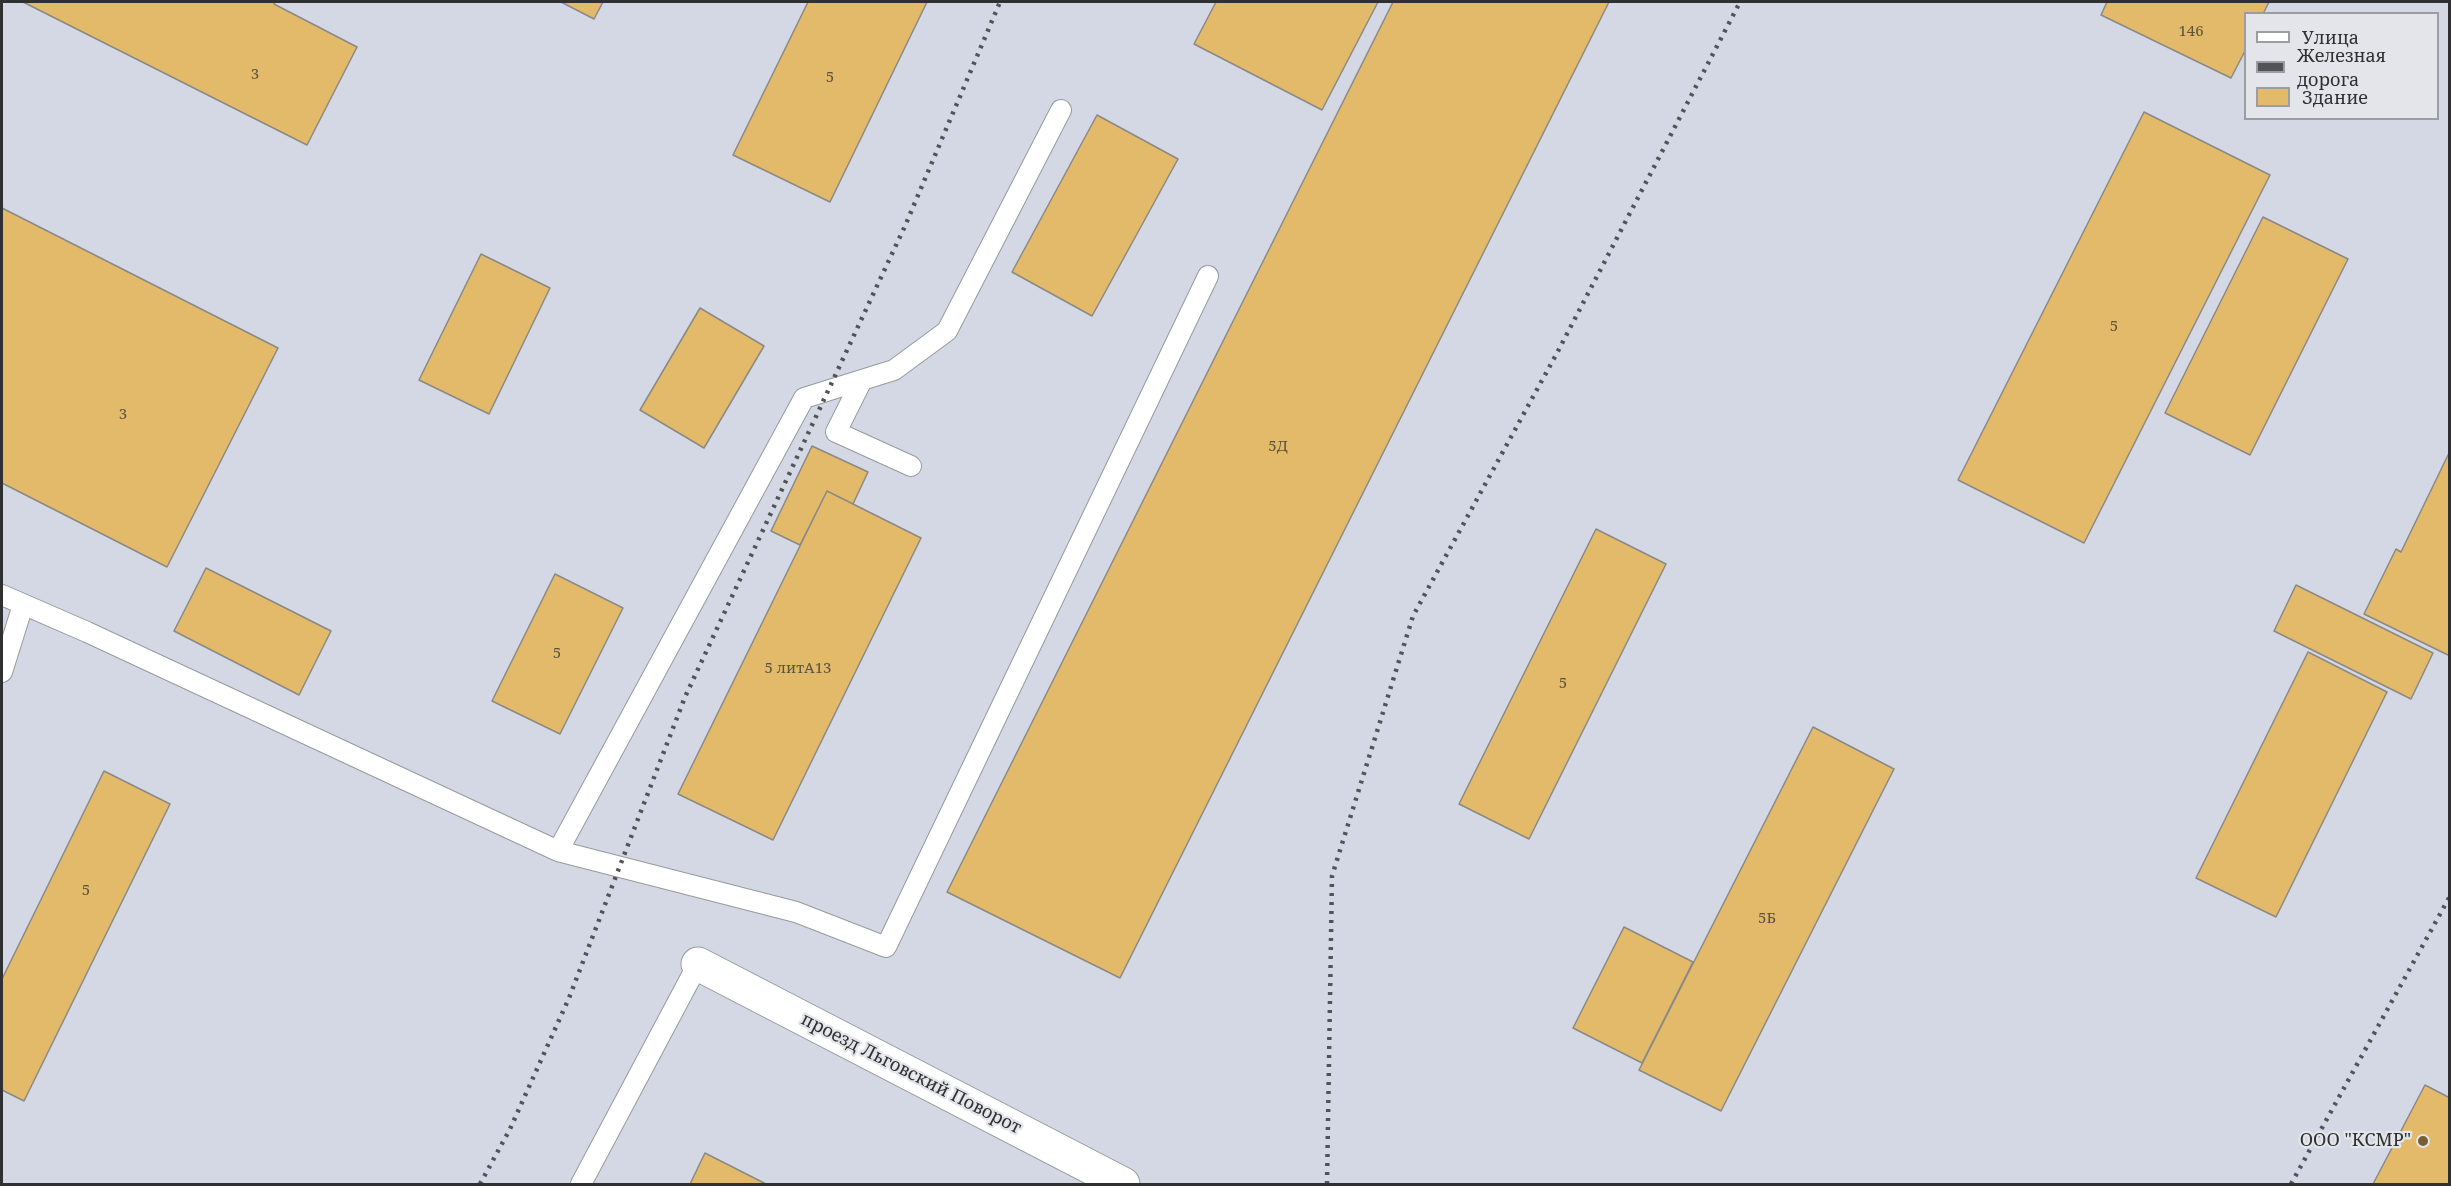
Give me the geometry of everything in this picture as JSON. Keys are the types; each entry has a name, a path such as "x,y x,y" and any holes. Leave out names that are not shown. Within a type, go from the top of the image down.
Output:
{"street":[{"name":"проезд Льговский Поворот","path":"698,964 1123,1185"}],"lane":[{"path":"558,851 804,398 894,370 946,331 1061,110"},
{"path":"2,595 87,632 558,851 796,912 886,947 1208,276"},
{"path":"862,380 836,432 911,466"},
{"path":"2,672 23,605"},
{"path":"581,1185 698,964"}],"shaded area":[{"path":"2,2 2449,2 2449,1184 2,1184"}],"building":[{"path":"23,2 275,2 274,4 357,47 307,145"},
{"path":"561,2 603,2 594,19"},
{"path":"808,2 927,2 830,202 733,155"},
{"path":"1216,2 1378,2 1322,110 1194,44"},
{"path":"1393,2 1609,2 1120,978 947,892"},
{"path":"2107,2 2269,2 2264,12 2244,12 2244,53 2231,78 2101,15"},
{"path":"2144,112 2270,175 2084,543 1958,480"},
{"path":"1097,115 1178,159 1092,316 1012,272"},
{"path":"2,208 278,348 167,567 2,483"},
{"path":"2263,217 2348,259 2250,455 2165,413"},
{"path":"481,254 550,288 489,414 419,380"},
{"path":"700,308 764,346 704,448 640,410"},
{"path":"812,446 868,472 853,504 827,491 800,545 771,531"},
{"path":"2450,451 2450,656 2364,614 2396,549 2401,552"},
{"path":"827,491 921,538 773,840 678,794"},
{"path":"1596,529 1666,564 1529,839 1459,804"},
{"path":"206,568 331,631 299,695 174,631"},
{"path":"555,574 623,608 560,734 492,701"},
{"path":"2296,585 2433,653 2411,699 2274,631"},
{"path":"2308,652 2387,692 2276,917 2196,878"},
{"path":"1813,727 1894,769 1721,1111 1639,1070"},
{"path":"104,771 170,804 24,1101 2,1090 2,979"},
{"path":"1624,927 1693,962 1642,1063 1573,1028"},
{"name":"ООО \"КСМР\"","path":"2425,1085 2450,1098 2450,1184 2373,1184"},
{"path":"705,1153 766,1184 690,1184"}],"railway":[{"path":"480,1184 510,1129 569,998 685,697 905,226 1000,2"},
{"path":"1327,1184 1332,876 1413,616 1557,353 1740,2"},
{"path":"2291,1184 2450,896"}],"place":[{"name":"ООО \"КСМР\"","path":"2423,1141"}]}
